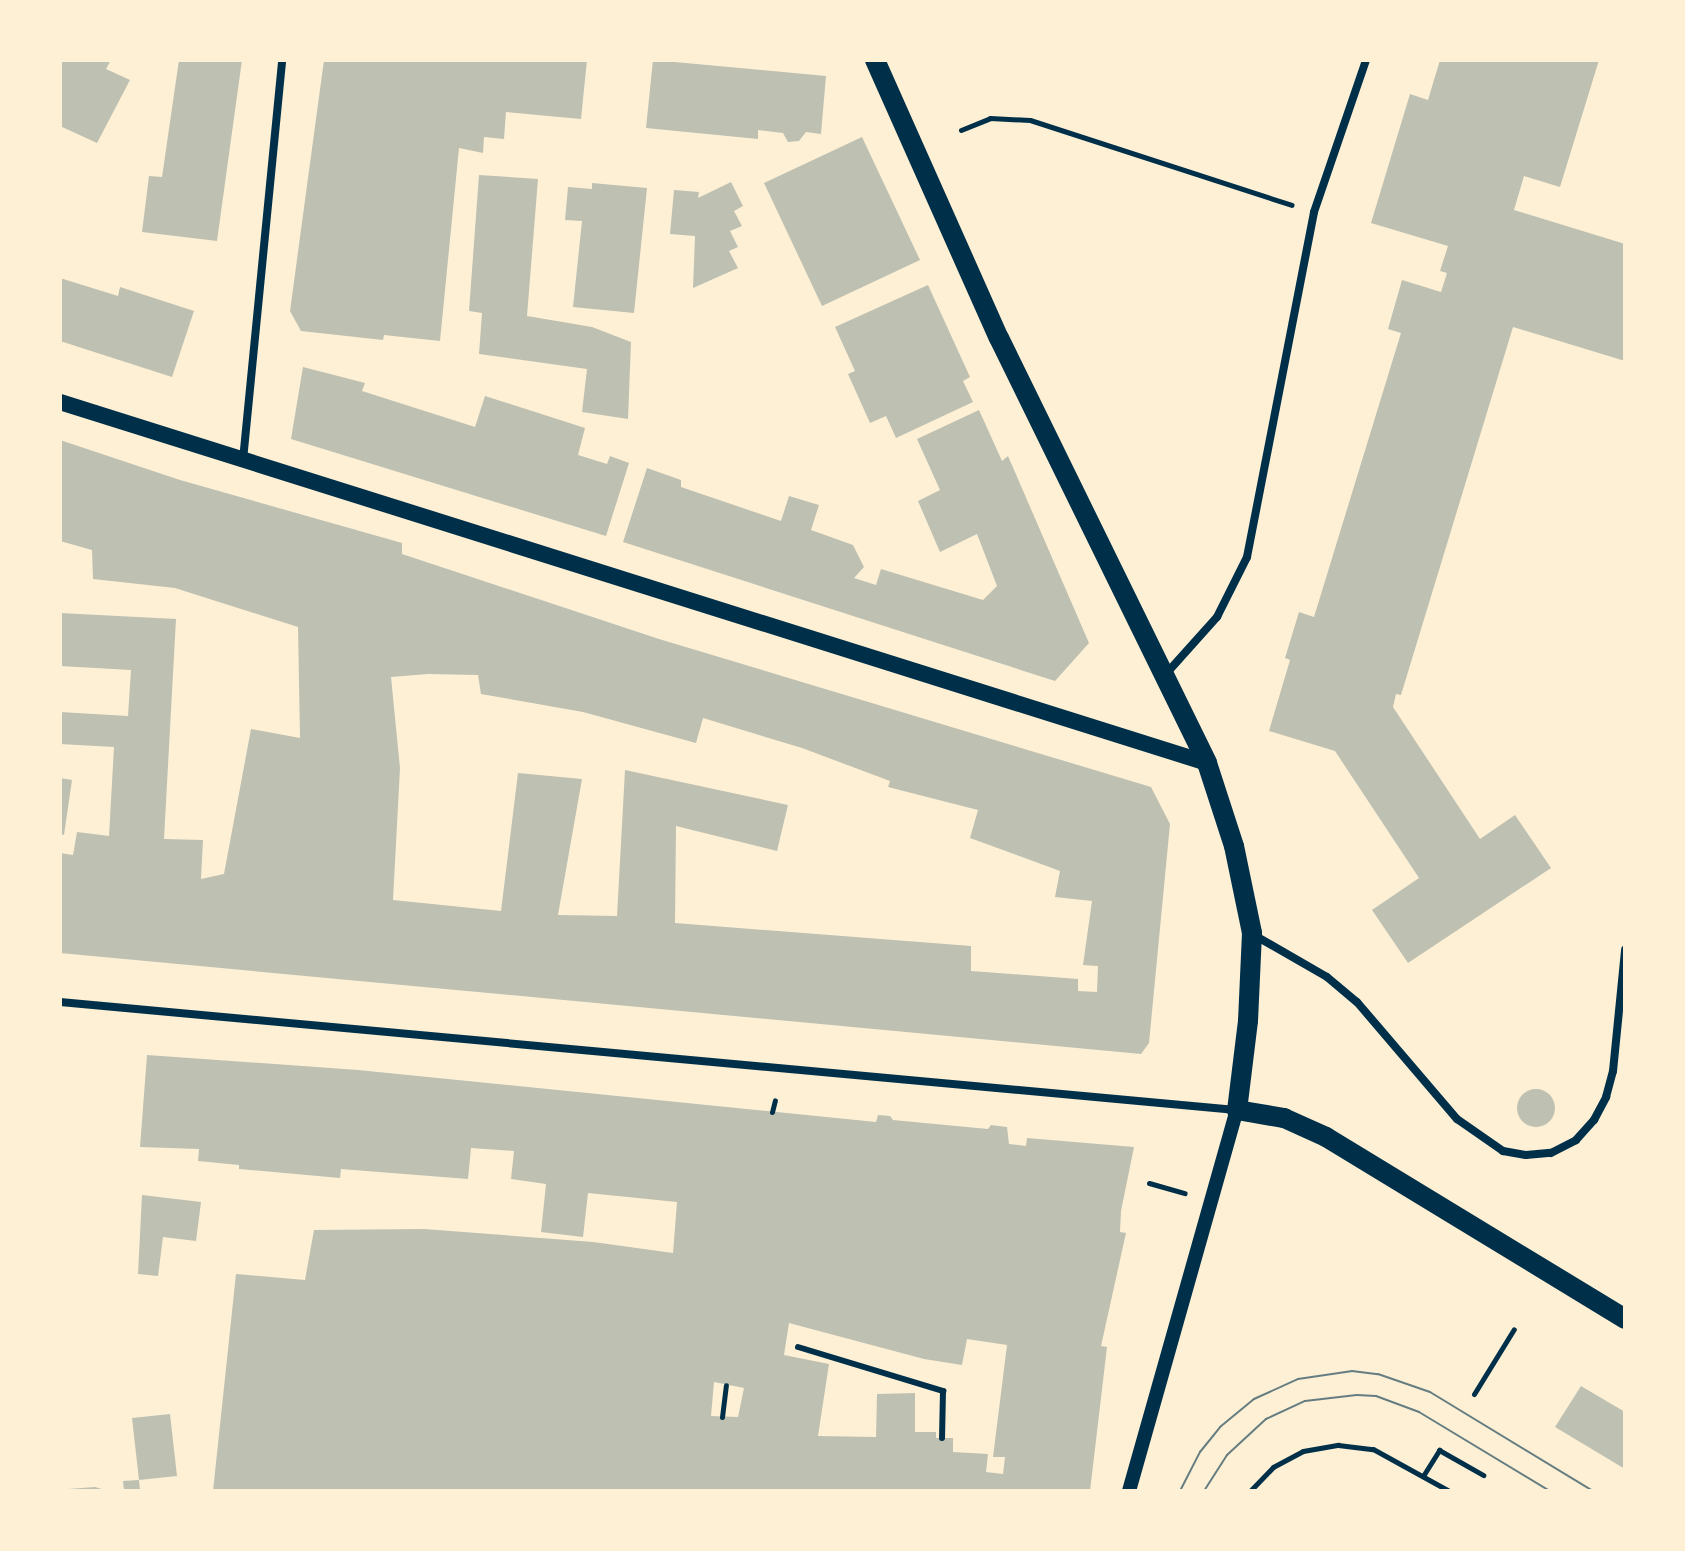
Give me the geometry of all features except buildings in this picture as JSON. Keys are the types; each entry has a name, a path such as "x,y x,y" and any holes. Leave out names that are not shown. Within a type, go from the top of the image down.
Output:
{"main road":[{"path":"875,60 999,338 1207,763 1234,846 1252,933 1248,1021 1237,1110 1284,1118 1326,1137 1625,1319"},
{"path":"60,402 1207,763"}],"street":[{"path":"243,460 282,60"},
{"path":"1164,676 1217,617 1247,557 1314,212 1366,60"},
{"path":"1252,933 1327,977 1357,1002 1457,1119 1503,1151 1526,1155 1551,1153 1576,1140 1594,1120 1606,1097 1613,1071 1625,950"},
{"path":"60,1002 1237,1110 1129,1491"}],"lane":[{"path":"798,1347 943,1391 942,1438"}],"path":[{"path":"961,130 990,118 1030,120 1314,212"},
{"path":"772,1112 775,1100"},
{"path":"1474,1394 1514,1329"},
{"path":"722,1417 726,1385"},
{"path":"1250,1491 1273,1467 1303,1451 1338,1445 1373,1449 1449,1491"},
{"path":"1423,1476 1439,1450 1483,1475"}],"tram line":[{"path":"1180,1491 1200,1452 1220,1427 1254,1399 1298,1379 1352,1371 1378,1374 1430,1392 1593,1491"},
{"path":"1204,1491 1227,1455 1266,1419 1305,1401 1357,1395 1376,1396 1419,1412 1550,1491"}]}
